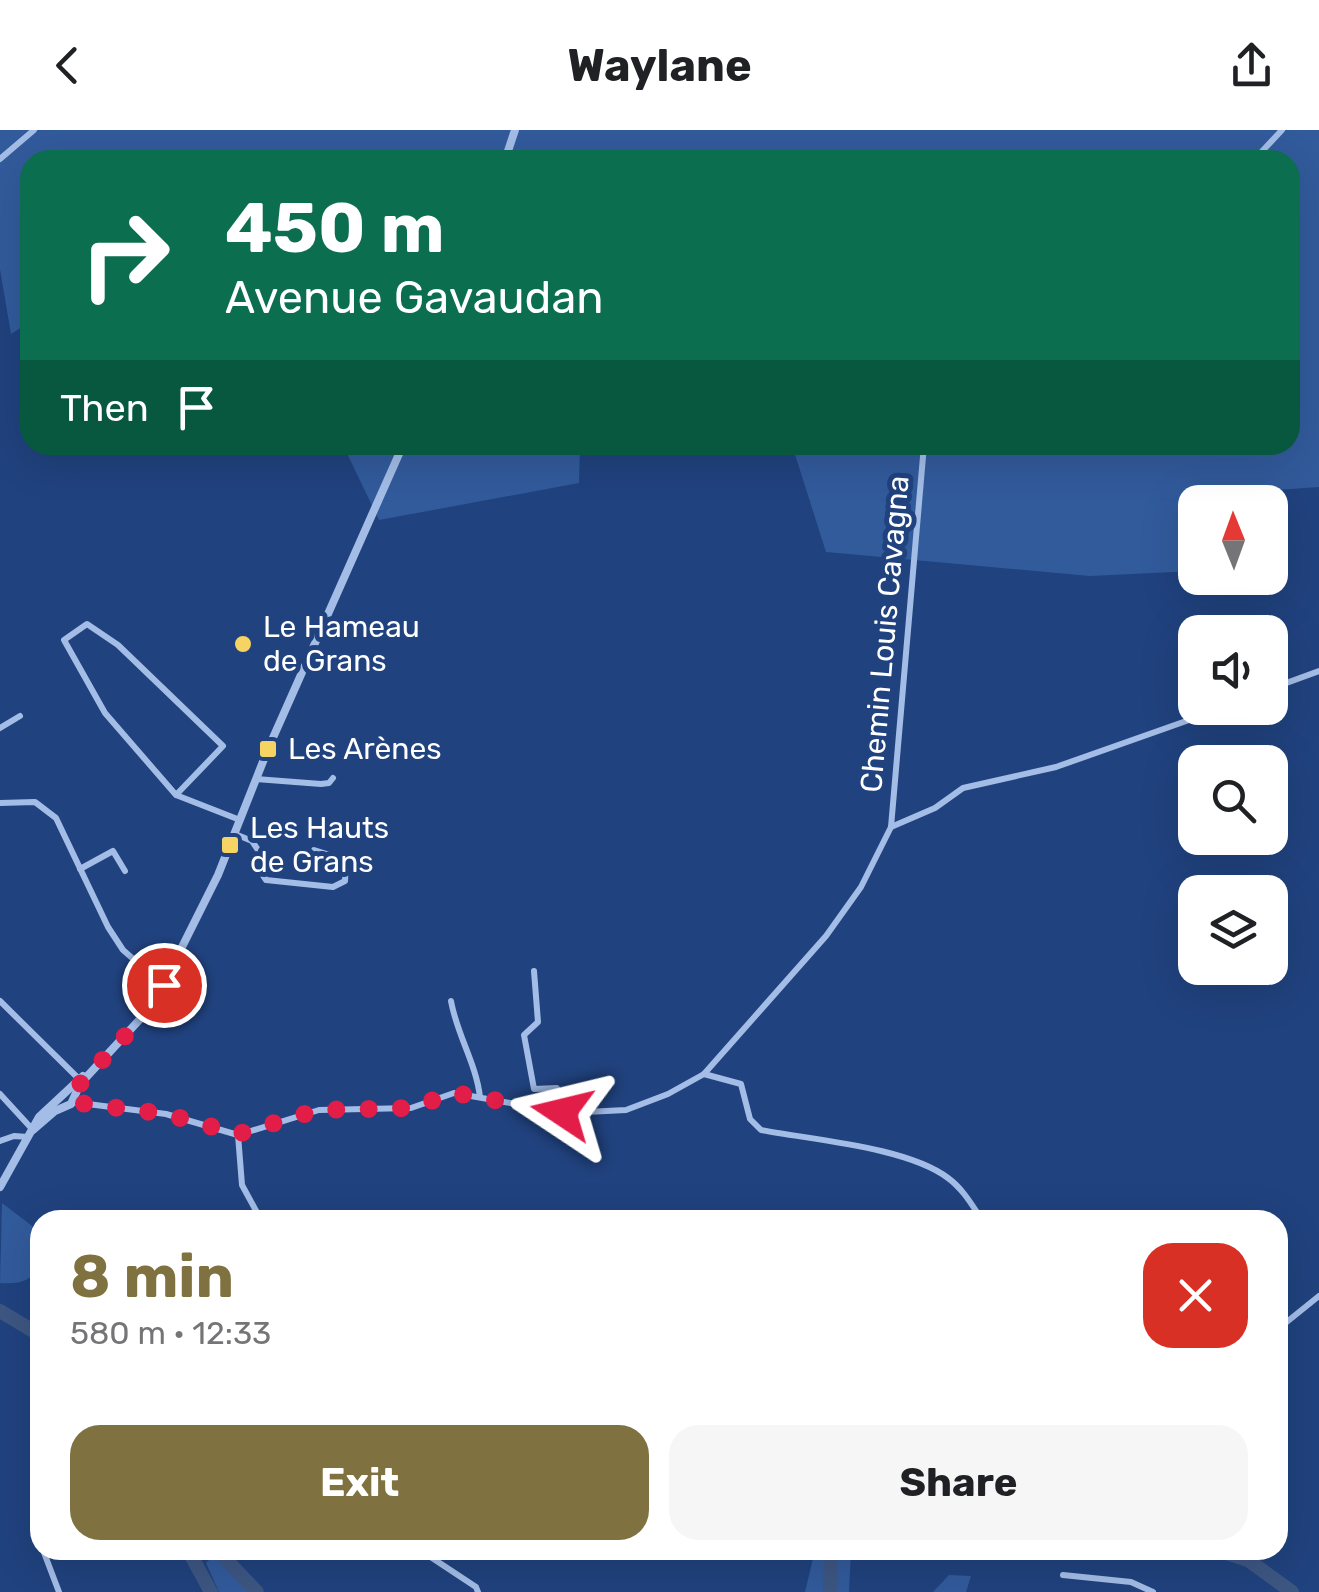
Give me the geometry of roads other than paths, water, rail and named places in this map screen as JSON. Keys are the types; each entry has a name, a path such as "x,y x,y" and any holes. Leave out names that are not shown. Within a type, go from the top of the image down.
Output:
{"street":[{"path":"0,158 34,130"},
{"path":"1263,150 1282,130"},
{"path":"0,1187 30,1134 68,1099 142,1018 164,985 235,834 398,455"},
{"name":"Chemin Louis Cavagna","path":"891,827 923,455"},
{"path":"176,795 223,746 118,645 86,624 64,640 105,713 176,795 240,820"},
{"path":"1288,683 1319,672"},
{"path":"0,728 20,716"},
{"path":"68,1099 166,1114 238,1134 318,1110 411,1108 454,1093 562,1112 641,1106 704,1074 826,936 860,887 891,827 935,808 963,788 1056,767 1178,724"},
{"path":"256,779 326,784 332,778"},
{"path":"0,803 42,805 56,818 108,927 123,950 164,985"},
{"path":"235,834 252,841 264,859 260,871 266,880 333,887 344,881 346,860 314,850"},
{"path":"80,869 113,851 125,871"},
{"path":"534,971 538,1022 524,1035 534,1088 557,1088 562,1112"},
{"path":"0,1001 79,1078"},
{"path":"451,1001 480,1097"},
{"path":"68,1099 79,1078 102,1061"},
{"path":"704,1074 740,1084 750,1119 761,1130 912,1158 946,1176 975,1210"},
{"path":"0,1094 30,1134"},
{"path":"0,1141 30,1134"},
{"path":"238,1134 242,1185 256,1210"},
{"path":"1288,1321 1319,1296"},
{"path":"47,1560 59,1592"},
{"path":"435,1560 478,1592"},
{"path":"1063,1575 1131,1582 1153,1592"}],"waterway":[{"path":"0,1311 30,1329"},
{"path":"193,1560 211,1592"},
{"path":"227,1560 257,1592"},
{"path":"830,1592 831,1560"},
{"path":"1248,1560 1292,1592"}],"place":[{"name":"Le Hameau de Grans","path":"243,644"},
{"name":"Les Arènes","path":"268,749"},
{"name":"Les Hauts de Grans","path":"230,845"}]}
